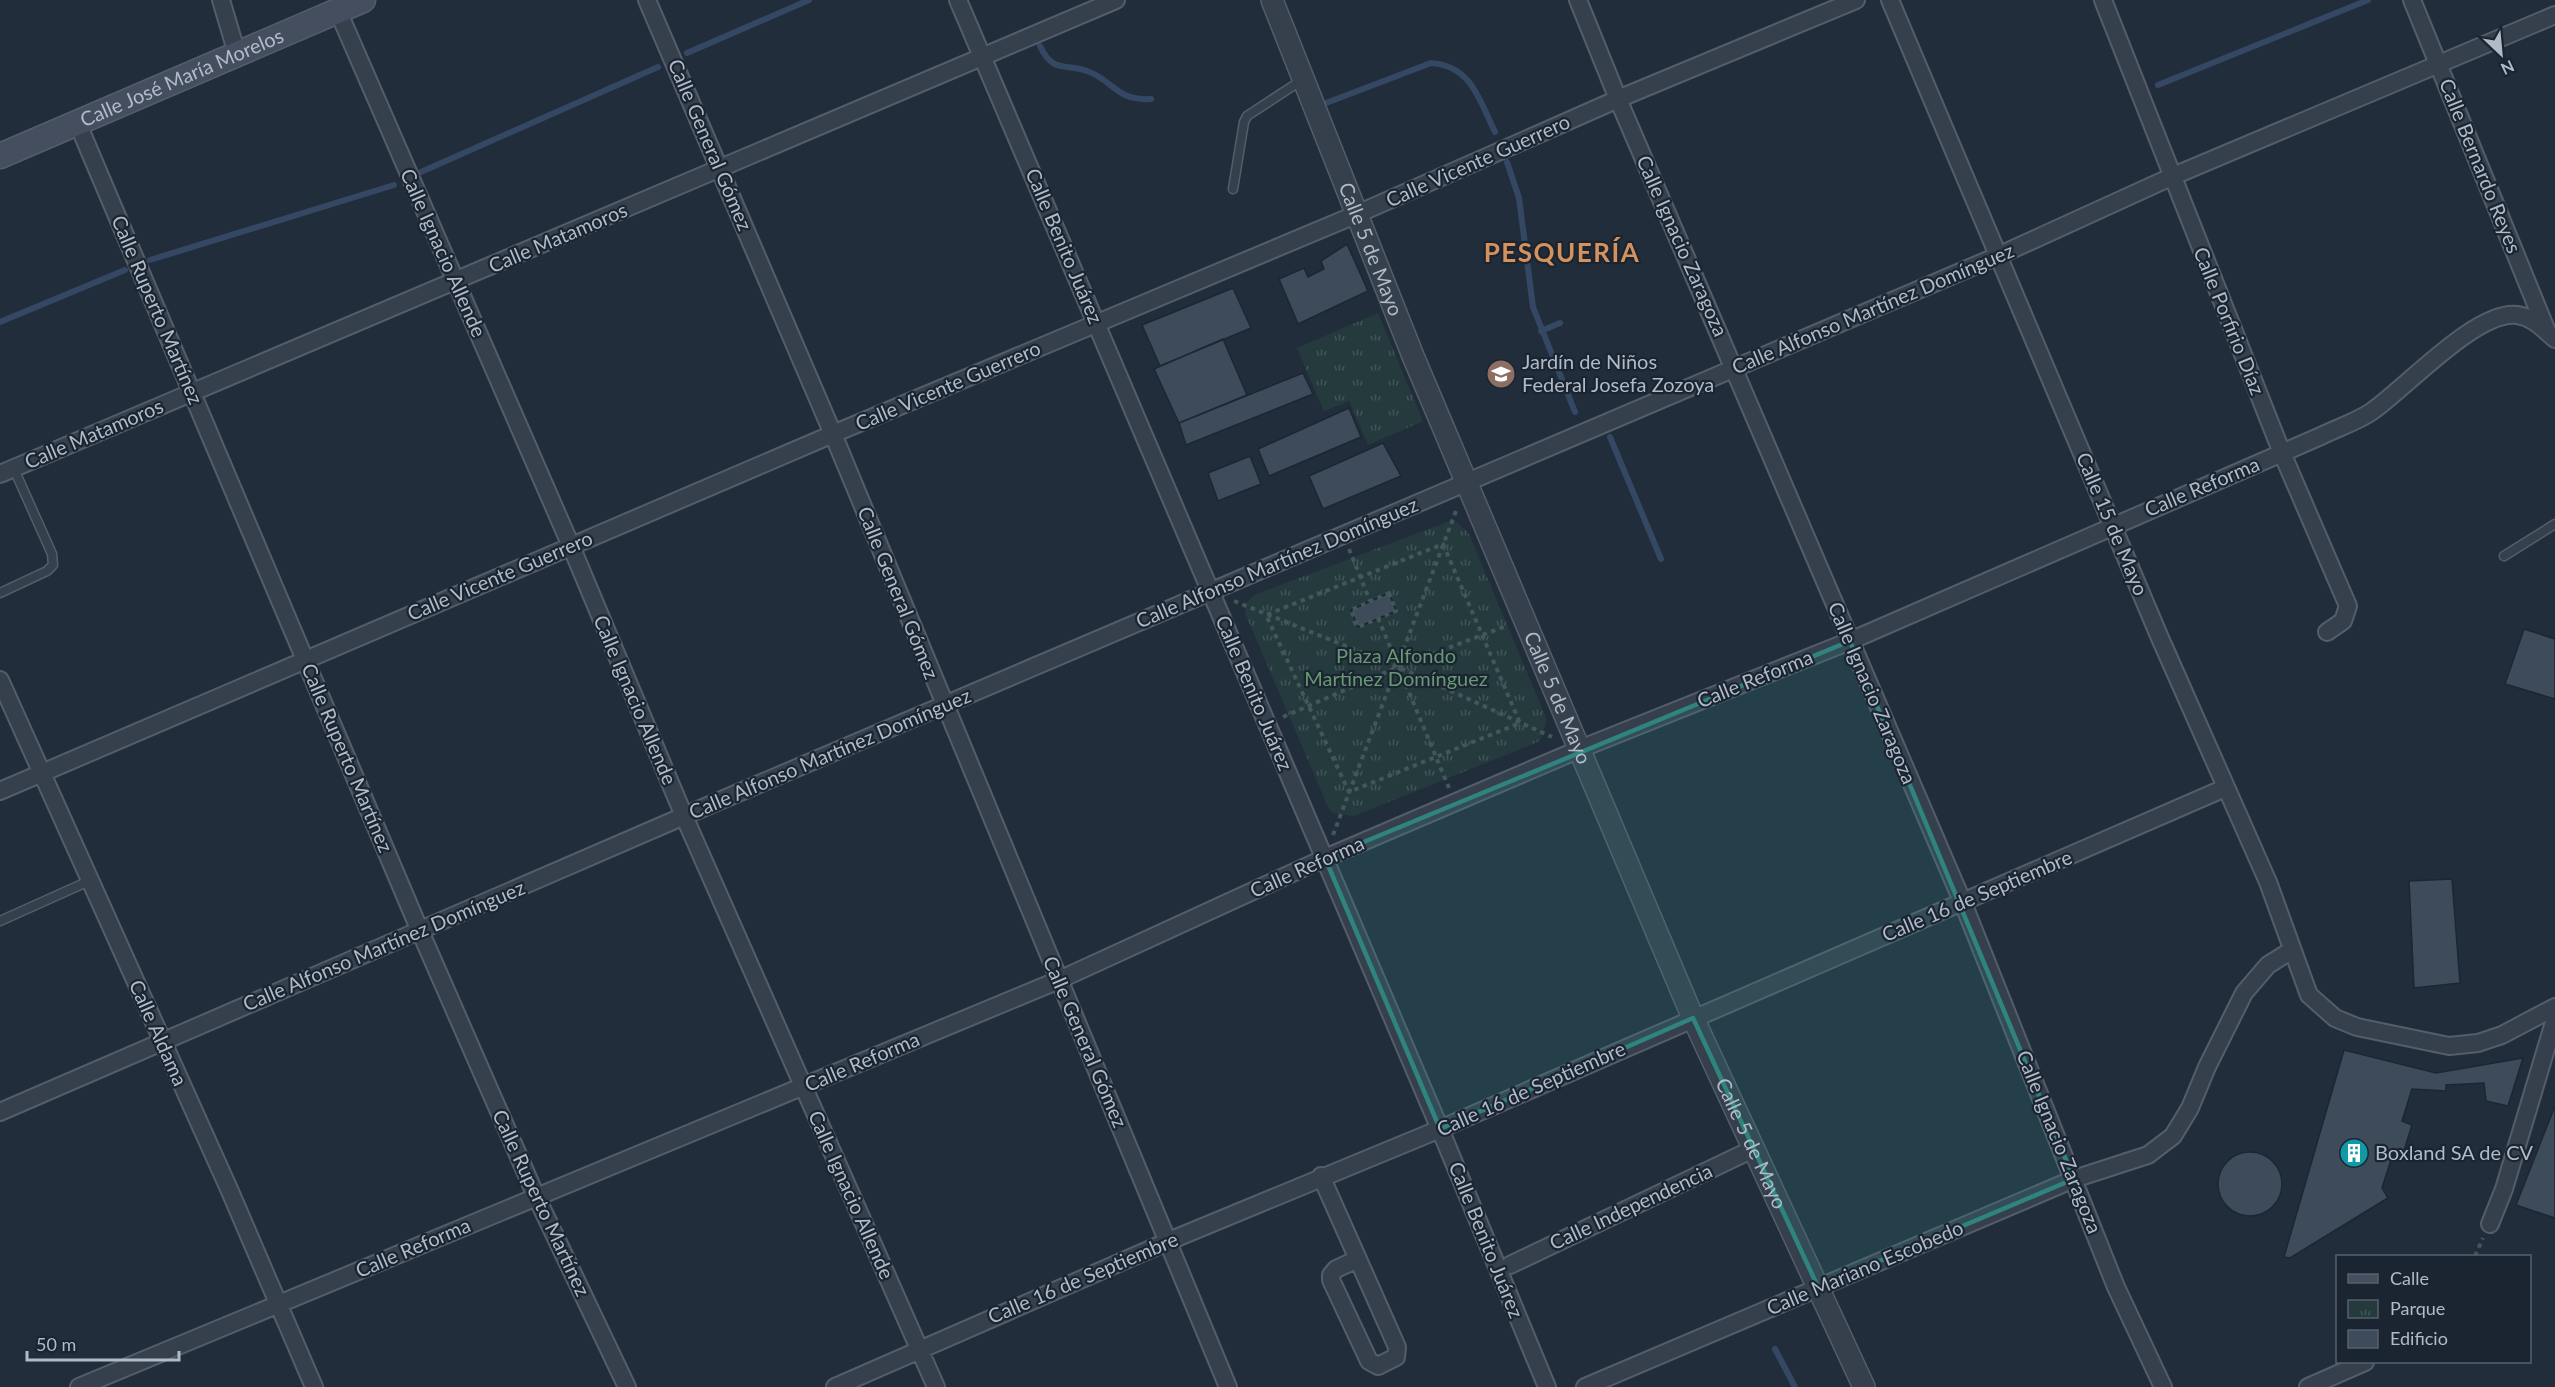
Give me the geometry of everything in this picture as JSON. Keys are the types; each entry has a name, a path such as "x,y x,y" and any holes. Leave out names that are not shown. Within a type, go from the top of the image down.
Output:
{"main road":[{"name":"Calle José María Morelos","path":"0,156 363,0"}],"street":[{"path":"221,0 237,54"},
{"name":"Calle General Gómez","path":"647,0 833,434 1228,1387"},
{"name":"Calle Benito Juárez","path":"958,0 1440,1129 1547,1387"},
{"name":"Calle Matamoros","path":"7,471 1116,0"},
{"name":"Calle 5 de Mayo","path":"1272,0 1355,215 1693,1018 1864,1387"},
{"name":"Calle Ignacio Zaragoza","path":"1578,0 1618,99 1736,368 1963,903 2116,1287 2163,1387"},
{"name":"Calle Vicente Guerrero","path":"0,791 833,434 1355,215 1618,99 1856,0"},
{"name":"Calle 15 de Mayo","path":"1890,0 1930,99 2000,255 2112,526 2268,882 2309,995 2336,1018 2357,1027 2449,1046 2478,1043 2502,1035 2555,1007"},
{"name":"Calle Porfirio Díaz","path":"2103,0 2171,177 2282,453 2348,606 2343,621 2327,632"},
{"name":"Calle Bernardo Reyes","path":"2412,0 2551,336"},
{"name":"Calle Ignacio Allende","path":"338,11 571,546 684,816 936,1387"},
{"name":"Calle Alfonso Martínez Domínguez","path":"0,1112 684,816 2000,255 2171,177 2555,15"},
{"name":"Calle Ruperto Martínez","path":"78,124 420,931 536,1196 627,1387"},
{"name":"Calle Bernardo Reyes","path":"2515,315 2533,320 2551,336"},
{"name":"Calle Reforma","path":"79,1387 1059,980 1324,858 1580,749 1850,641 2282,453 2368,414 2405,386 2462,335 2498,318 2515,315"},
{"name":"Calle Aldama","path":"0,680 280,1305 314,1387"},
{"name":"Calle 16 de Septiembre","path":"835,1387 920,1348 1321,1176 1440,1129 2225,788"},
{"name":"Calle Mariano Escobedo","path":"1585,1387 2074,1179 2148,1155 2165,1144 2181,1127 2207,1067 2244,993 2268,965 2292,950"},
{"path":"2490,1224 2504,1189 2555,1019"},
{"name":"Calle Independencia","path":"1510,1265 1753,1149"},
{"path":"1321,1176 1358,1259 1398,1350 1393,1359 1378,1366 1374,1366 1369,1361 1331,1280 1331,1275 1336,1269 1358,1259"},
{"path":"2308,1387 2363,1363"}],"lane":[{"path":"1233,189 1244,122 1247,116 1302,80"},
{"path":"0,593 47,571 52,565 52,554 7,471"},
{"path":"2504,556 2555,524"},
{"path":"0,921 89,881"}],"path":[{"path":"1324,858 1466,483"},
{"path":"1344,535 1370,601"},
{"path":"1266,615 1443,544"},
{"path":"1443,544 1520,723"},
{"path":"1211,592 1398,667 1580,749"},
{"path":"1389,592 1396,610 1378,618 1358,627 1351,610 1389,592"},
{"path":"1266,615 1349,792"},
{"path":"1378,618 1455,802"},
{"path":"1267,724 1398,667 1524,619"},
{"path":"1349,792 1520,723"}],"highlighted area":[{"path":"1850,641 2074,1179 1818,1287 1693,1018 1440,1129 1325,858"}],"green space":[{"path":"1378,313 1423,421 1368,445 1349,401 1324,411 1297,348"},
{"name":"Plaza Alfondo Martínez Domínguez","path":"1450,521 1458,523 1469,534 1547,720 1540,741 1354,816 1333,813 1329,809 1245,613 1246,603 1254,595"}],"building":[{"path":"1347,244 1368,291 1298,324 1279,279 1304,268 1308,277 1324,269 1321,261"},
{"path":"1233,288 1251,328 1160,366 1142,325"},
{"path":"1223,339 1247,395 1179,423 1154,369"},
{"path":"1303,373 1313,394 1186,445 1179,423"},
{"path":"1349,408 1361,437 1269,476 1258,449"},
{"path":"1383,443 1401,476 1323,509 1309,476"},
{"path":"1250,456 1261,484 1218,501 1208,473"},
{"path":"1389,593 1396,611 1358,627 1351,610"},
{"path":"2524,629 2555,639 2555,699 2505,684"},
{"path":"2452,879 2460,983 2414,988 2409,881"},
{"name":"Boxland SA de CV","path":"2344,1050 2436,1073 2523,1058 2508,1106 2486,1101 2484,1083 2446,1085 2446,1091 2412,1089 2402,1121 2412,1125 2403,1154 2394,1151 2382,1188 2388,1198 2290,1258 2284,1257"},
{"path":"2555,1106 2555,1218 2516,1205"},
{"path":"2250,1152 2268,1158 2276,1166 2282,1184 2276,1202 2268,1210 2250,1216 2232,1210 2224,1202 2218,1184 2224,1166 2232,1158"}],"waterway":[{"path":"687,53 809,0"},
{"path":"2158,85 2368,0"},
{"path":"1040,46 1045,55 1055,64 1087,71 1130,97 1151,99"},
{"path":"1326,103 1431,63 1445,66 1465,78 1479,97 1495,132"},
{"path":"421,172 658,67"},
{"path":"1507,162 1519,198 1533,307 1575,412"},
{"path":"150,260 394,185"},
{"path":"0,322 125,270"},
{"path":"1541,331 1560,323"},
{"path":"1610,437 1661,559"},
{"path":"1775,1349 1795,1387"}],"place":[{"name":"Jardín de Niños Federal Josefa Zozoya","path":"1501,374"},
{"name":"Boxland SA de CV","path":"2354,1153"}],"district":[{"name":"PESQUERÍA","path":"1562,253"}]}
